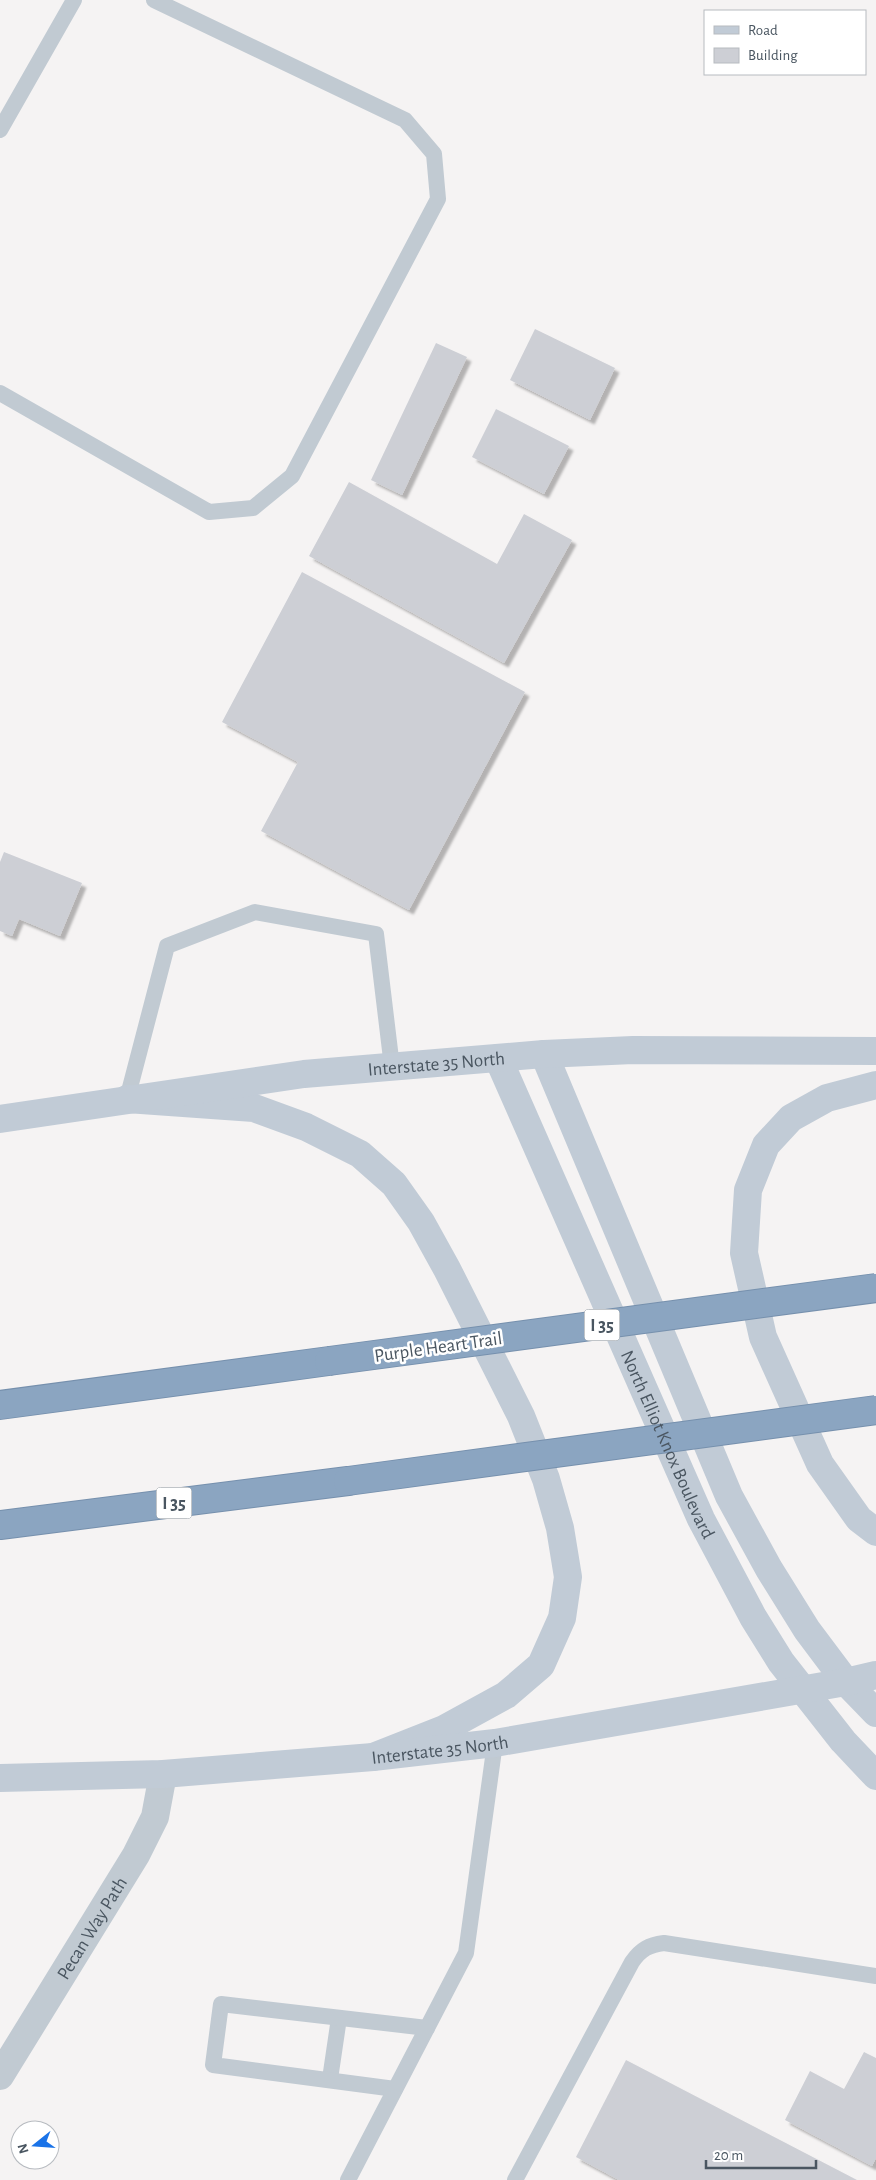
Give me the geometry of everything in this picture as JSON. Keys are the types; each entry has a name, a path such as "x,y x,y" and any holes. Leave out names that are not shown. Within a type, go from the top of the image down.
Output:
{"highway":[{"name":"Purple Heart Trail","path":"0,1405 876,1288"},
{"name":"I 35","path":"0,1525 348,1481 876,1410"}],"main road":[{"name":"Interstate 35 North","path":"0,1119 304,1074 544,1054 633,1050 876,1051"},
{"name":"North Elliot Knox Boulevard","path":"544,1054 729,1496 769,1569 807,1630 846,1682 876,1713"},
{"name":"North Elliot Knox Boulevard","path":"498,1058 701,1519 753,1617 800,1689 843,1742 876,1776"},
{"path":"876,1085 827,1098 791,1118 766,1145 748,1190 744,1253 763,1337 820,1464 859,1518 876,1532"},
{"path":"127,1099 254,1108 306,1127 360,1154 394,1184 421,1222 447,1269 521,1416 546,1479 560,1528 568,1577 562,1618 541,1665 506,1695 452,1725 373,1757"},
{"name":"Interstate 35 North","path":"0,1778 163,1774 373,1757 495,1743 846,1682 876,1674"}],"street":[{"name":"Pecan Way Path","path":"0,2076 136,1855 156,1817 163,1774"}],"lane":[{"path":"0,130 74,0"},
{"path":"0,393 209,512 253,508 292,476 438,199 434,154 405,120 154,0"},
{"path":"127,1099 167,946 255,912 376,934 392,1067"},
{"path":"348,2180 466,1954 495,1743"},
{"path":"515,2180 632,1962 638,1953 649,1945 664,1943 876,1976"},
{"path":"395,2089 213,2065 220,2004 427,2028"},
{"path":"330,2079 339,2018"}],"building":[{"path":"535,329 615,368 590,420 510,380"},
{"path":"436,343 467,357 402,495 371,480"},
{"path":"496,409 569,446 544,494 472,457"},
{"path":"349,482 497,564 524,514 572,540 504,663 309,556"},
{"path":"302,572 525,692 409,910 261,831 298,762 222,722"},
{"path":"4,852 82,883 60,936 19,919 12,936 0,931 0,862"},
{"path":"864,2052 876,2058 876,2158 872,2166 785,2120 810,2071 844,2089"},
{"path":"626,2060 857,2180 619,2180 576,2157"}]}
